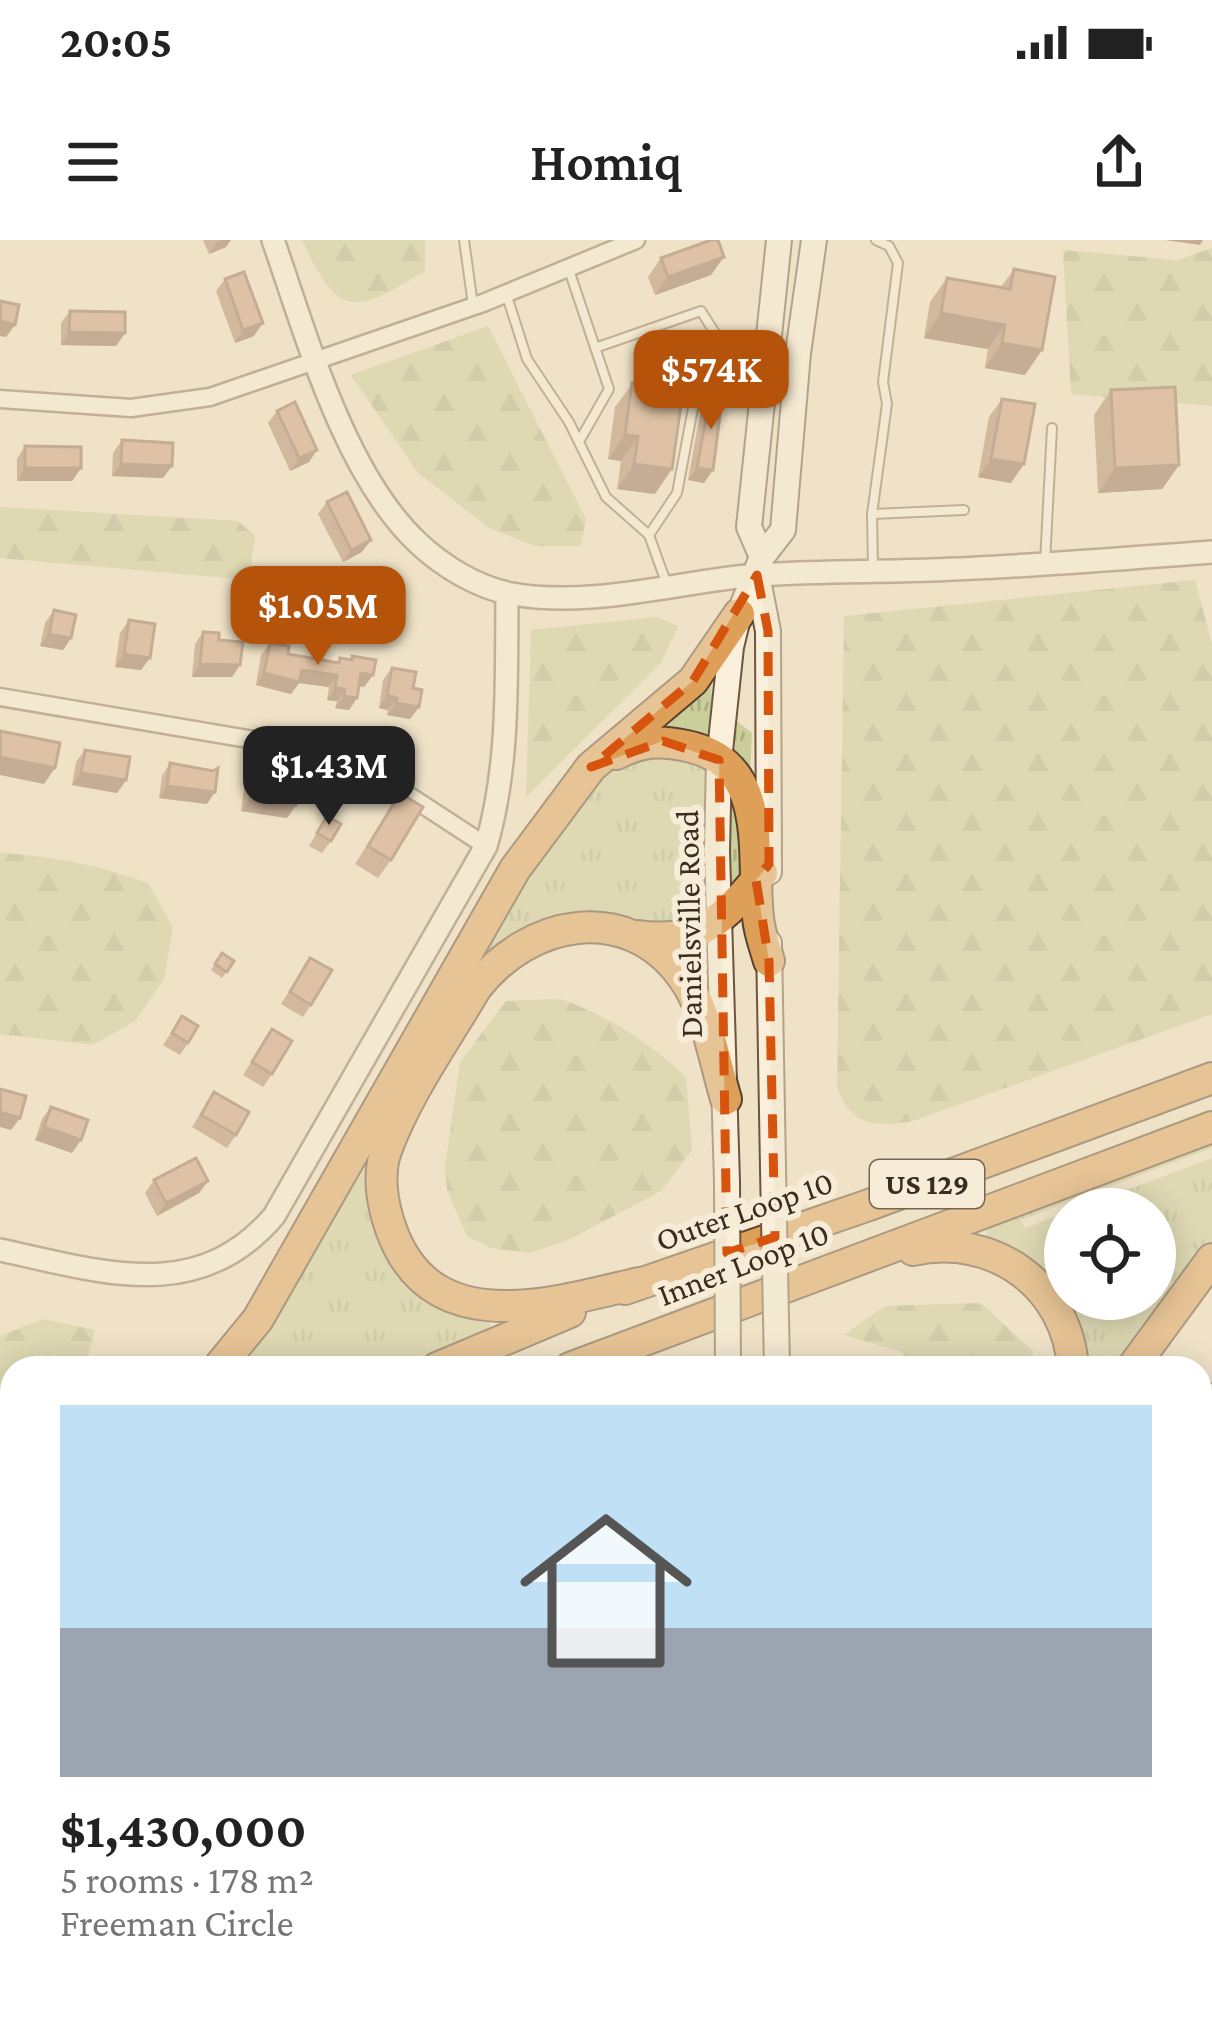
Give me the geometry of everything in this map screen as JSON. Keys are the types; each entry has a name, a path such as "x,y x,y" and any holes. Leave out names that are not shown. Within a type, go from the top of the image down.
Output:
{"highway":[{"path":"228,1356 258,1318 515,868 590,767 693,681 739,614"},
{"path":"590,767 641,742 663,741 699,748 741,782 752,809 763,872 758,920 769,962"},
{"path":"626,935 667,940 697,933 719,920 763,872"},
{"path":"639,1283 530,1307 486,1307 464,1301 426,1279 400,1250 387,1218 381,1176 385,1151 401,1117 493,966 523,944 561,930 605,928 661,955 690,988 726,1099"},
{"name":"Outer Loop 10","path":"466,1356 639,1283 869,1205 1212,1078"},
{"name":"Inner Loop 10","path":"601,1356 1212,1127"},
{"path":"831,1268 929,1246 985,1252 1009,1261 1048,1295 1063,1319 1072,1356"},
{"path":"1141,1356 1212,1259"}],"main road":[{"path":"763,872 768,631 760,566 749,527 779,240"},
{"name":"Danielsville Road","path":"728,1356 719,760 739,614 760,566 783,530 798,353 814,240"},
{"path":"769,962 777,1356"}],"street":[{"path":"273,240 362,469 418,544 476,584 507,594 557,598 667,586 760,566 873,572 1212,552"},
{"path":"0,399 131,408 210,397 473,306 609,245 637,240"},
{"path":"0,1250 122,1275 186,1272 238,1249 274,1216 486,846 503,765 507,594"},
{"path":"0,697 331,753 382,778 486,846"}],"lane":[{"path":"464,240 473,306"},
{"path":"873,572 872,514 887,404 883,382 898,262 889,246 876,240"},
{"path":"568,267 609,389 579,442"},
{"path":"506,293 526,359 579,442 606,497 649,535 667,586"},
{"path":"595,348 701,311 720,341 765,348"},
{"path":"649,535 677,494 698,382 720,341"},
{"path":"1045,565 1052,428"},
{"path":"872,514 964,510"}],"highlighted area":[{"path":"757,575 768,631 769,864 756,880 769,961 775,1237 727,1253 719,760 663,741 591,767 693,681"}],"green space":[{"path":"302,240 425,240 425,271 382,295 352,302 327,285"},
{"path":"1212,248 1212,406 1071,394 1063,250 1177,260"},
{"path":"488,326 586,519 581,546 535,546 491,529 418,473 351,375"},
{"path":"0,507 238,521 255,536 249,580 0,558"},
{"path":"1195,580 1212,644 1212,1014 913,1121 887,1124 857,1117 837,1087 844,616"},
{"path":"657,617 678,626 661,663 526,797 531,630"},
{"path":"711,674 713,742 641,736"},
{"path":"738,722 752,733 750,777 731,761"},
{"path":"635,752 711,764 708,916 698,924 525,934 392,1116 384,1235 491,1316 490,1328 426,1356 237,1356 523,874 595,776"},
{"path":"729,790 747,868 728,893"},
{"path":"0,853 76,862 148,883 173,928 164,979 135,1021 93,1045 0,1034"},
{"path":"710,935 712,1027 672,949"},
{"path":"560,999 627,1031 686,1077 692,1150 661,1191 566,1241 529,1253 491,1248 467,1236 447,1190 445,1167 460,1062 506,1001"},
{"path":"1212,1140 1212,1148 1106,1188 1086,1188"},
{"path":"1212,1158 1212,1248 1176,1297 1176,1188 1133,1188"},
{"path":"1044,1204 1044,1211 1021,1220 1025,1228 1044,1221 1044,1318 988,1242 986,1226"},
{"path":"981,1303 1033,1351 1033,1356 904,1356 844,1335 885,1306"},
{"path":"43,1319 95,1330 88,1356 0,1356 0,1336"},
{"path":"1046,1320 1159,1320 1132,1356 1072,1356"}],"building":[{"path":"718,240 724,257 668,277 661,258"},
{"path":"1014,269 1055,277 1042,350 1002,343 1005,325 941,313 947,278 1010,289"},
{"path":"244,272 263,323 243,330 225,279"},
{"path":"0,301 19,305 15,325 0,321"},
{"path":"70,311 125,312 125,333 69,332"},
{"path":"653,347 677,350 674,375 685,376 672,469 634,464 638,436 625,435 632,383 644,384"},
{"path":"1175,387 1179,465 1115,468 1111,390"},
{"path":"711,391 723,392 713,470 697,468"},
{"path":"1002,399 1035,404 1024,464 991,459"},
{"path":"295,402 317,450 299,458 277,411"},
{"path":"122,440 173,443 172,466 121,464"},
{"path":"25,446 81,447 81,468 25,468"},
{"path":"347,492 371,540 351,550 327,502"},
{"path":"54,610 76,615 71,638 49,634"},
{"path":"129,620 155,624 150,658 124,654"},
{"path":"203,632 219,633 219,640 243,642 240,665 200,664"},
{"path":"270,643 289,646 288,654 339,663 340,658 352,660 352,656 376,660 373,675 361,673 357,698 335,688 337,675 302,670 299,682 264,673"},
{"path":"392,668 416,672 413,688 422,690 419,707 396,703 397,698 387,695"},
{"path":"0,731 60,743 55,768 0,757"},
{"path":"85,750 130,757 126,780 81,773"},
{"path":"170,763 218,768 215,792 167,786"},
{"path":"253,775 299,782 296,805 250,798"},
{"path":"400,793 423,807 391,860 368,846"},
{"path":"327,816 341,824 331,841 317,833"},
{"path":"222,953 234,961 227,972 215,964"},
{"path":"310,958 332,970 311,1005 290,992"},
{"path":"182,1016 198,1026 188,1043 172,1033"},
{"path":"272,1029 292,1041 272,1074 252,1062"},
{"path":"0,1089 26,1096 20,1118 0,1112"},
{"path":"214,1092 249,1112 236,1135 201,1115"},
{"path":"51,1107 88,1120 81,1140 44,1127"},
{"path":"196,1158 208,1181 166,1203 154,1180"}]}
